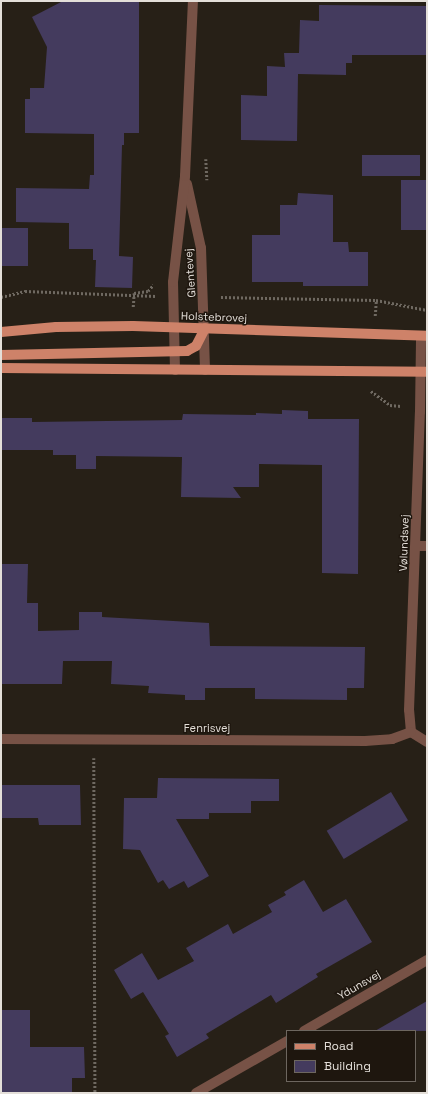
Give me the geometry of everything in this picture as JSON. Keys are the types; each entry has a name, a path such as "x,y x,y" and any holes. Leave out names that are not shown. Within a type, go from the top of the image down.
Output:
{"main road":[{"name":"Holstebrovej","path":"1,332 56,327 174,327 424,336"},
{"path":"1,355 186,351 196,346 205,328"},
{"path":"1,368 424,372"}],"street":[{"name":"Glentevej","path":"175,370 175,254 185,176 193,1"},
{"name":"Glentevej","path":"185,176 201,248 205,328 205,370"},
{"name":"Vølundsvej","path":"411,732 410,710 420,406 424,372 424,336"},
{"path":"416,546 427,546"},
{"path":"411,732 427,742"},
{"name":"Fenrisvej","path":"1,739 365,742 392,739 411,732"},
{"name":"Ydunsvej","path":"306,1030 427,960"},
{"path":"196,1093 286,1042"}],"path":[{"path":"207,152 207,182"},
{"path":"217,290 219,297"},
{"path":"369,390 380,396 390,405 420,406"},
{"path":"94,739 95,1093"}],"building":[{"path":"63,1 139,1 139,133 124,133 124,145 122,145 119,256 133,257 132,288 95,287 96,260 93,260 93,249 69,249 69,223 16,222 16,188 89,189 90,175 94,175 94,134 25,133 25,99 30,99 30,88 44,88 47,47 32,17"},
{"path":"319,5 427,6 427,55 352,55 352,63 346,63 346,75 298,74 297,141 241,140 241,95 267,96 267,66 285,67 284,53 299,53 300,20 319,21"},
{"path":"362,155 420,155 420,176 362,176"},
{"path":"401,180 427,180 427,230 401,230"},
{"path":"298,193 333,195 333,242 348,242 349,252 368,252 368,286 303,286 303,282 252,282 252,235 280,235 280,205 297,205"},
{"path":"1,228 28,228 28,266 1,266"},
{"path":"282,410 308,411 308,419 359,419 358,574 322,573 322,465 259,464 259,487 233,487 241,498 181,497 182,457 96,456 96,469 76,469 76,455 53,455 53,450 1,450 1,418 32,418 32,422 182,420 183,414 282,414"},
{"path":"1,564 28,564 27,603 38,603 38,631 79,630 79,612 102,612 102,617 209,623 210,646 365,647 364,688 347,688 347,700 255,699 255,688 205,688 205,700 185,700 185,695 148,693 149,686 111,684 112,661 63,661 62,684 1,684"},
{"path":"158,778 279,779 279,801 251,801 251,813 209,813 209,819 176,819 209,876 188,888 184,881 169,889 163,880 158,883 140,850 123,849 124,798 157,798"},
{"path":"1,785 80,785 81,825 39,825 38,818 1,818"},
{"path":"391,792 408,820 344,859 327,831"},
{"path":"304,880 323,912 346,899 372,942 316,974 318,977 276,1003 271,995 206,1034 209,1038 177,1057 165,1036 169,1034 143,992 131,999 114,970 142,953 158,980 194,961 186,948 228,924 233,934 272,912 268,905 286,895 284,892"},
{"path":"427,1001 427,1031 377,1030"},
{"path":"1,1010 30,1010 30,1047 84,1047 85,1078 72,1078 72,1093 1,1093"}]}
